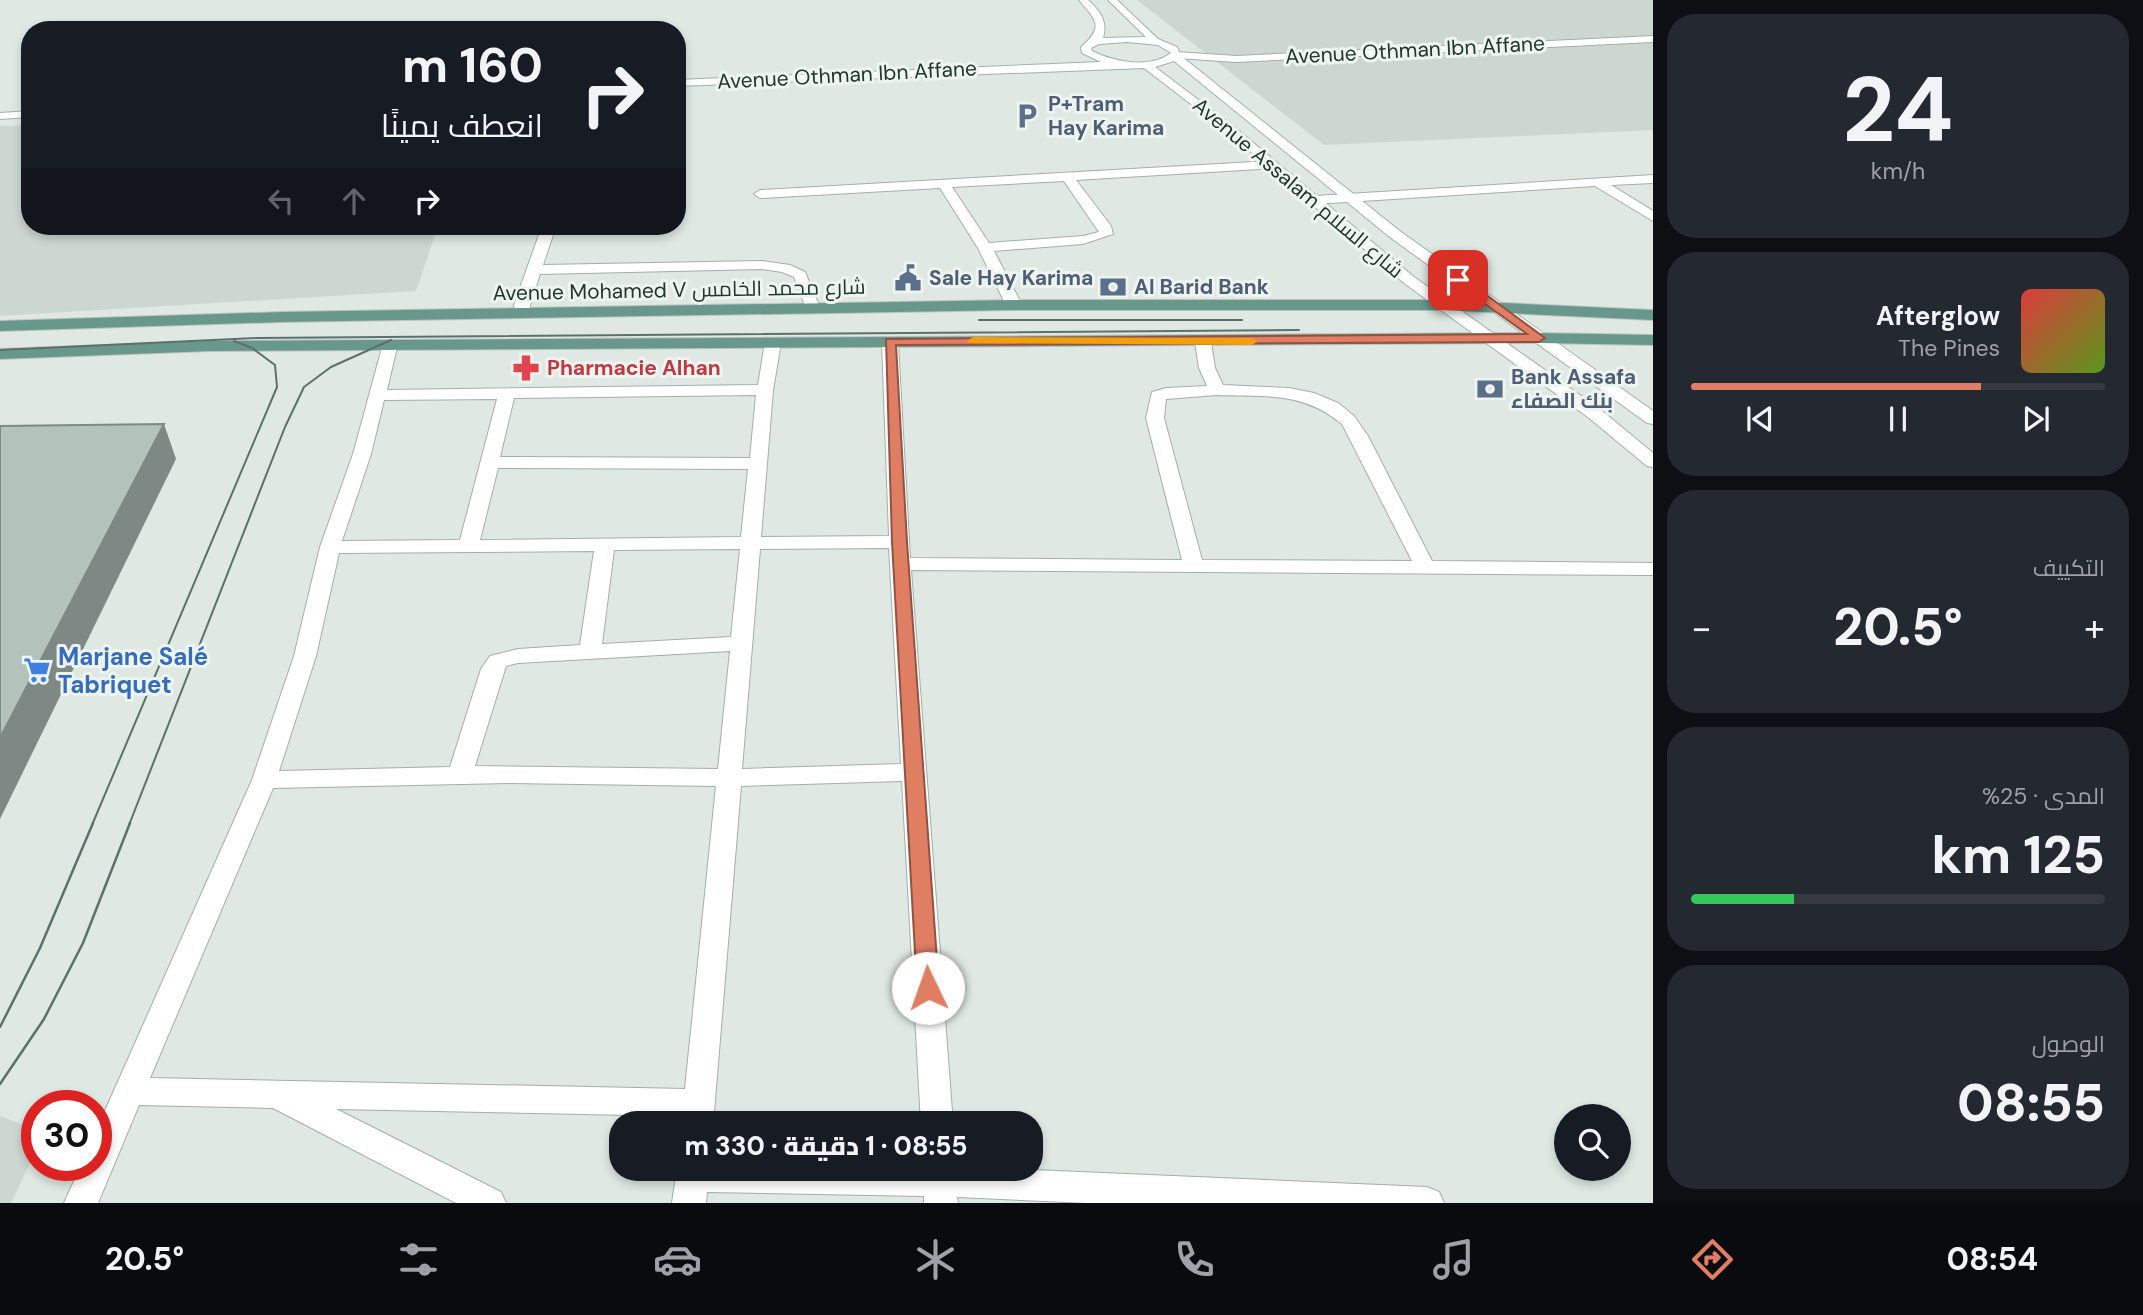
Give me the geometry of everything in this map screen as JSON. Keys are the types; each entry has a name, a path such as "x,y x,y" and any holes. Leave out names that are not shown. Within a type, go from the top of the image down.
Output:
{"main road":[{"name":"Avenue Mohamed V شارع محمد الخامس","path":"0,326 113,321 1014,305 1441,305 1653,314"},
{"path":"0,354 210,346 1203,342 1489,338 1653,340"}],"street":[{"path":"1083,0 1101,19 1101,32 1097,41 1127,39 1155,42"},
{"path":"1112,0 1147,31 1155,42"},
{"name":"Avenue Othman Ibn Affane","path":"1176,56 1236,59 1653,39"},
{"name":"Avenue Othman Ibn Affane","path":"1017,68 1059,60 1097,41"},
{"name":"Avenue Assalam شارع السلام","path":"1155,42 1174,49 1176,56 1396,235 1653,419"},
{"path":"1086,47 1087,53 1096,58 1128,64 1166,61 1176,56"},
{"name":"Avenue Othman Ibn Affane","path":"686,83 1128,64"},
{"name":"Avenue Assalam شارع السلام","path":"1145,64 1197,102 1441,305 1595,414 1653,462"},
{"path":"0,116 21,115"},
{"path":"760,194 1272,165"},
{"path":"985,248 1083,240 1105,234 1104,226 1067,176"},
{"path":"1315,200 1653,178"},
{"path":"943,182 985,248 1014,305"},
{"path":"1597,182 1653,217"},
{"path":"522,313 522,304 546,235"},
{"path":"533,270 776,266 800,275 813,310"},
{"path":"890,342 936,1111"},
{"path":"1203,342 1207,368 1217,390"},
{"path":"698,1111 765,390 773,343"},
{"path":"81,1203 264,780 305,656 331,547 362,454 389,346"},
{"path":"378,396 765,390"},
{"path":"1194,566 1155,418 1155,406 1158,396 1166,393 1217,390 1302,395 1340,413 1359,436 1425,567"},
{"path":"469,545 477,502 507,394"},
{"path":"490,461 759,464"},
{"path":"331,547 751,542 901,553 1194,566 1653,569"},
{"path":"590,652 605,544"},
{"path":"460,775 492,669 498,661 518,656 742,643"},
{"path":"264,780 460,775 729,778 915,772"},
{"path":"131,1091 668,1104 691,1111"},
{"path":"273,1093 489,1203"},
{"path":"691,1183 940,1184 1427,1203"}],"shaded area":[{"path":"1137,0 1653,0 1653,130 1324,145"},
{"path":"21,125 21,235 435,235 416,291 0,316 0,126"},
{"path":"0,1116 21,1124 21,1181 11,1203 0,1203"}],"building":[{"name":"Marjane Salé Tabriquet","path":"164,424 0,738 0,426"}],"tram line":[{"path":"979,320 1242,320"},
{"path":"0,350 257,338 1299,330"},
{"path":"129,825 285,427 304,387 331,367 391,340"},
{"path":"92,825 277,387 275,365 252,348 234,341"},
{"path":"0,1027 40,948 93,823"},
{"path":"0,1084 44,1019 83,943 130,823"}],"slow traffic":[{"path":"973,341 1252,341"}],"place":[{"name":"P+Tram Hay Karima","path":"1027,116"},
{"name":"Sale Hay Karima","path":"908,278"},
{"name":"Al Barid Bank","path":"1113,287"},
{"name":"Pharmacie Alhan","path":"526,368"},
{"name":"Bank Assafa بنك الصفاء","path":"1490,389"},
{"name":"Marjane Salé Tabriquet","path":"37,670"}],"route":[{"path":"928,988 899,542 890,342 1539,338 1458,280"}]}
